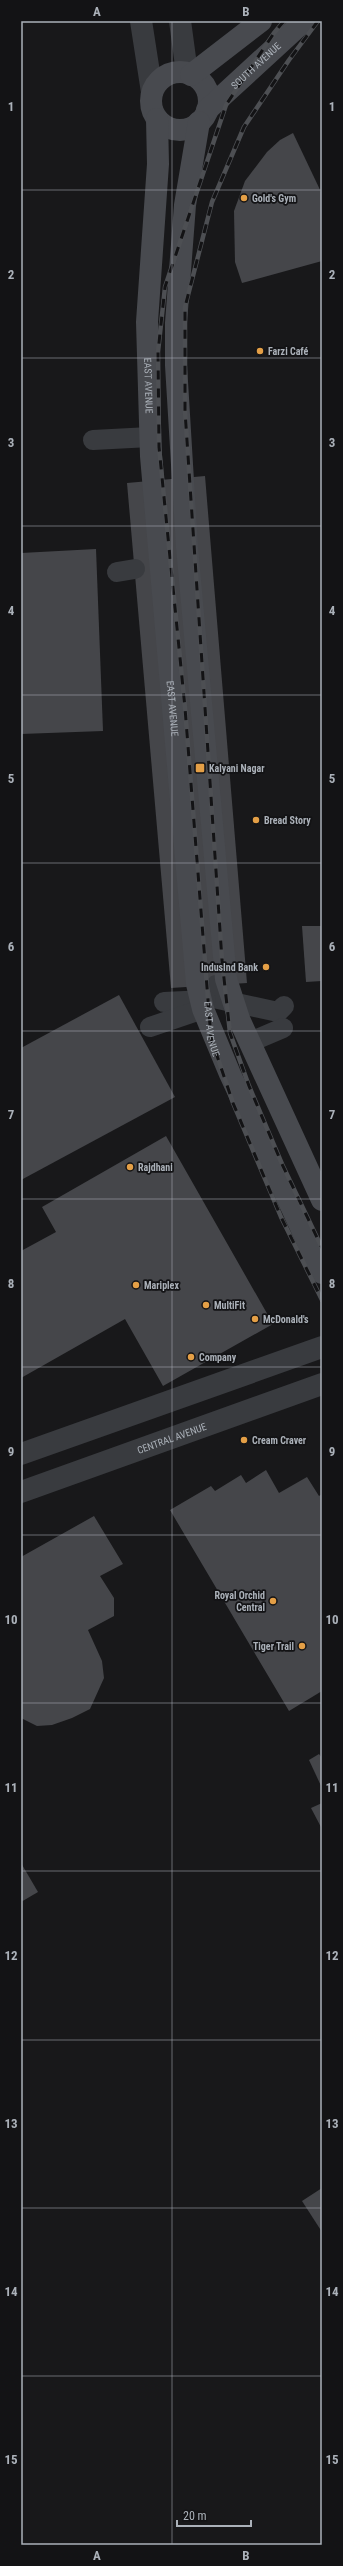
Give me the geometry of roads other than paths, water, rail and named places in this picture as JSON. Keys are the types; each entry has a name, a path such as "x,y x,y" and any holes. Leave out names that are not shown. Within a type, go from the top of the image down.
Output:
{"main road":[{"name":"SOUTH AVENUE","path":"203,116 304,21"},
{"path":"189,74 227,46 249,25"},
{"path":"203,116 191,127 178,130 164,125 157,119 151,106 152,92 164,77 172,73 189,74 202,83 207,91 203,116 186,205 176,323 180,455 226,979 232,1000 250,1042 322,1200"},
{"name":"EAST AVENUE","path":"157,119 158,164 147,322 150,437 158,549 197,984 212,998 230,1074 322,1273"}],"street":[{"path":"141,21 152,92"},
{"path":"180,21 189,74"},
{"path":"93,440 150,437"},
{"path":"162,1020 212,998 278,1012 284,1006"},
{"path":"250,1042 283,1028"},
{"path":"21,1454 322,1347"},
{"name":"CENTRAL AVENUE","path":"21,1492 322,1384"}],"railway":[{"path":"284,21 274,33 226,105 165,287 158,352 159,447 185,708 211,1038 233,1103 281,1217 322,1300"},
{"path":"318,21 289,60 244,127 212,202 185,307 185,411 222,960 230,1033 249,1086 282,1164 322,1248"}],"place":[{"name":"Gold's Gym","path":"244,198"},
{"name":"Farzi Café","path":"260,351"},
{"name":"Kalyani Nagar","path":"200,768"},
{"name":"Bread Story","path":"256,820"},
{"name":"IndusInd Bank","path":"266,967"},
{"name":"Rajdhani","path":"130,1167"},
{"name":"Mariplex","path":"136,1285"},
{"name":"MultiFit","path":"206,1305"},
{"name":"McDonald's","path":"255,1319"},
{"name":"Company","path":"191,1357"},
{"name":"Cream Craver","path":"244,1440"},
{"name":"Royal Orchid Central","path":"273,1601"},
{"name":"Tiger Trail","path":"302,1646"}]}
